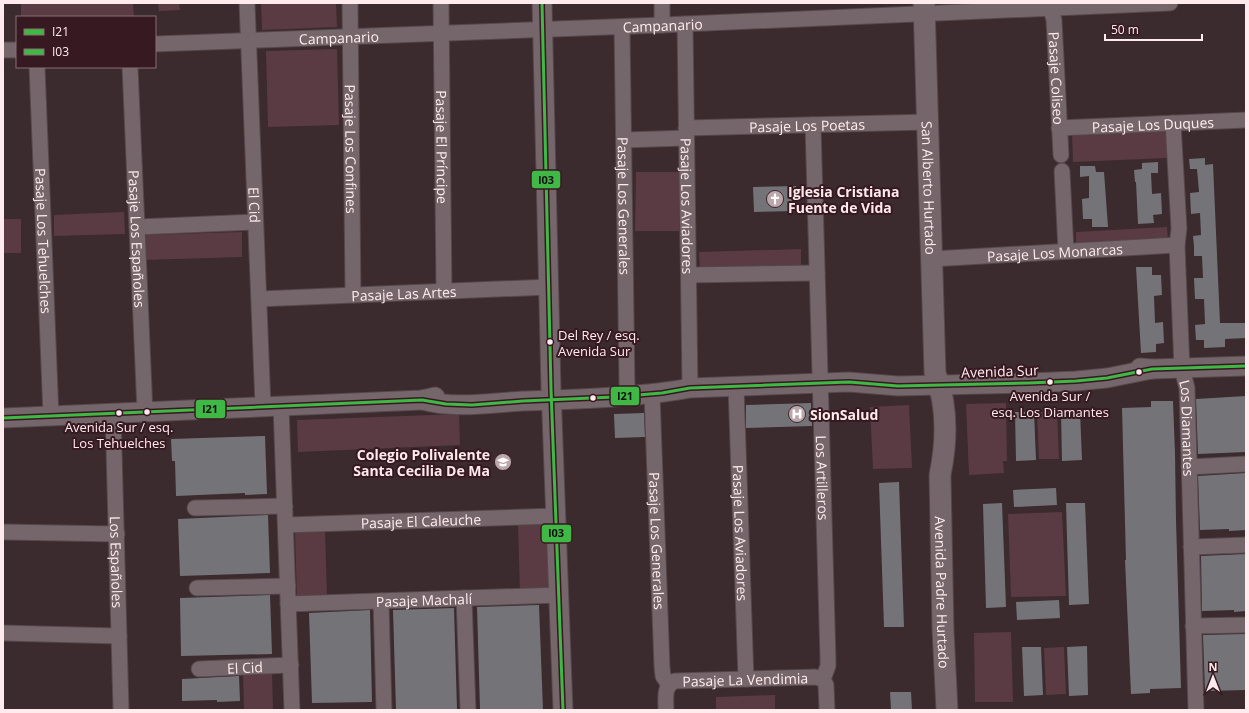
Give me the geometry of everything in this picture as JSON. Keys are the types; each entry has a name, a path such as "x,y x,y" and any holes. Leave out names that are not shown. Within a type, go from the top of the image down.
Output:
{"main road":[{"name":"San Alberto Hurtado","path":"924,8 936,381"},
{"name":"Avenida Padre Hurtado","path":"936,381 930,402 932,442 940,475 947,710"}],"street":[{"name":"El Cid","path":"246,3 258,299 285,506 292,710"},
{"name":"Pasaje Los Confines","path":"350,3 353,295"},
{"name":"Pasaje El Príncipe","path":"440,3 444,291"},
{"path":"542,3 552,395 563,710"},
{"path":"662,3 662,25"},
{"name":"Campanario","path":"156,44 685,24 924,8 1170,3"},
{"name":"Pasaje Coliseo","path":"1050,6 1054,20 1061,155"},
{"name":"Pasaje Los Aviadores","path":"685,24 690,388"},
{"name":"Pasaje Los Generales","path":"622,26 627,386"},
{"path":"3,50 16,50"},
{"name":"Pasaje Los Tehuelches","path":"36,68 51,416"},
{"name":"Pasaje Los Españoles","path":"130,68 145,412"},
{"name":"Pasaje Los Duques","path":"1059,128 1246,120"},
{"name":"Pasaje Los Poetas","path":"624,140 686,133 813,125 928,122"},
{"name":"Los Diamantes","path":"1173,123 1179,229 1177,245 1182,369 1187,388 1196,710"},
{"name":"Los Artilleros","path":"813,125 828,659 828,666 823,679 826,685 827,710"},
{"path":"1062,171 1066,251"},
{"path":"137,227 256,222"},
{"name":"Pasaje Los Monarcas","path":"932,258 1177,245"},
{"path":"689,275 817,273"},
{"name":"Pasaje Las Artes","path":"258,299 549,287"},
{"name":"Avenida Sur","path":"552,395 627,386 666,385 690,388 820,384 849,382 878,377 936,381 1113,368 1152,370 1246,366"},
{"name":"Pasaje Los Aviadores","path":"736,387 746,679"},
{"name":"Avenida Sur","path":"3,418 422,400 445,395 652,394 690,388"},
{"name":"Pasaje Los Generales","path":"652,394 662,672 669,685"},
{"name":"Los Españoles","path":"114,413 121,710"},
{"path":"1189,466 1246,464"},
{"path":"195,508 285,506"},
{"name":"Pasaje El Caleuche","path":"286,525 556,516"},
{"path":"3,532 117,534"},
{"path":"1191,547 1246,545"},
{"path":"197,588 288,586"},
{"name":"Pasaje Machalí","path":"288,604 559,595"},
{"path":"464,598 468,710"},
{"path":"381,601 384,710"},
{"path":"1193,626 1246,624"},
{"path":"3,633 119,636"},
{"name":"El Cid","path":"200,669 291,666"},
{"name":"Pasaje La Vendimia","path":"669,685 672,682 678,681 814,677 823,679"},
{"path":"666,710 666,691 669,685"}],"shaded area":[{"path":"21,3 133,3 134,16 21,16"},
{"path":"158,3 179,3 180,10 159,11"},
{"path":"261,3 336,3 337,27 262,30"},
{"path":"337,49 339,125 268,127 266,51"},
{"path":"1166,129 1167,158 1073,162 1072,133"},
{"path":"636,172 679,172 679,231 635,231"},
{"path":"124,212 125,234 54,236 54,215"},
{"path":"3,219 21,219 21,253 3,253"},
{"path":"1167,227 1168,244 1076,248 1076,232"},
{"path":"242,232 242,257 143,260 142,235"},
{"path":"801,249 801,265 700,269 699,252"},
{"path":"1006,403 1007,461 1003,461 1004,473 969,475 966,404"},
{"path":"909,405 912,468 873,469 870,407"},
{"path":"1037,412 1057,412 1059,459 1039,459"},
{"path":"459,414 460,445 298,452 297,420"},
{"path":"1062,512 1066,596 1011,597 1008,514"},
{"path":"518,524 547,524 549,591 520,592"},
{"path":"295,531 325,531 327,598 297,599"},
{"path":"1011,632 1013,702 975,702 974,633"},
{"path":"1064,647 1066,694 1046,695 1044,648"},
{"path":"272,671 273,710 244,710 243,672"},
{"path":"775,695 775,710 716,710 716,697"}],"building":[{"path":"1205,158 1205,165 1213,164 1220,323 1246,323 1246,338 1225,339 1225,347 1204,348 1204,340 1196,340 1195,325 1205,324 1204,299 1195,299 1194,278 1203,278 1202,256 1194,256 1193,236 1201,235 1200,213 1191,214 1190,193 1199,192 1197,169 1190,169 1189,159"},
{"path":"1158,162 1158,173 1151,173 1152,194 1161,193 1162,214 1153,215 1154,223 1138,224 1134,170 1142,169 1142,163"},
{"path":"1080,166 1095,166 1096,172 1104,172 1108,227 1092,227 1092,219 1083,219 1082,199 1089,198 1089,176 1080,177"},
{"name":"Iglesia Cristiana Fuente de Vida","path":"796,186 797,211 754,212 753,187"},
{"path":"1136,267 1152,267 1152,275 1161,275 1162,295 1154,296 1155,323 1163,322 1164,343 1156,344 1156,352 1141,353"},
{"path":"1246,396 1246,452 1198,454 1196,399"},
{"path":"1151,401 1173,401 1181,688 1150,689 1150,693 1131,694 1125,560 1122,408 1151,407"},
{"path":"811,403 812,426 746,428 746,405"},
{"path":"1080,411 1082,460 1062,461 1061,412"},
{"path":"1015,412 1034,412 1036,460 1016,461"},
{"path":"644,413 645,437 615,438 614,414"},
{"path":"265,436 267,494 245,495 245,493 176,496 175,461 172,461 171,439"},
{"path":"1246,473 1246,530 1200,530 1198,476"},
{"path":"899,482 904,627 884,627 879,483"},
{"path":"1056,488 1057,505 1014,507 1013,490"},
{"path":"1002,503 1006,607 986,608 983,504"},
{"path":"1066,503 1085,503 1089,604 1069,605"},
{"path":"268,515 270,573 180,576 178,519"},
{"path":"1246,554 1246,611 1202,611 1201,556"},
{"path":"270,595 272,654 181,656 180,598"},
{"path":"1059,600 1060,618 1017,620 1016,602"},
{"path":"539,605 543,710 480,710 477,607"},
{"path":"454,608 457,710 396,710 393,610"},
{"path":"370,610 372,702 312,703 309,613"},
{"path":"1246,634 1246,690 1205,691 1203,635"},
{"path":"1087,646 1088,695 1069,696 1067,647"},
{"path":"1022,647 1041,647 1043,695 1024,696"},
{"path":"239,676 240,701 182,701 182,679"},
{"path":"890,692 911,692 912,710 891,710"}],"transit line":[{"name":"I03","path":"542,3 551,389 563,710"},
{"name":"I21","path":"3,418 422,400 446,404 472,405 614,397 662,393 690,388 849,382 898,386 1029,383 1107,378 1152,369 1246,366"}],"place":[{"name":"Iglesia Cristiana Fuente de Vida","path":"775,199"},
{"name":"Del Rey / esq. Avenida Sur","path":"550,342"},
{"name":"Avenida Sur / esq. Los Diamantes","path":"1050,382"},
{"name":"Avenida Sur / esq. Los Tehuelches","path":"119,413"},
{"name":"SionSalud","path":"797,414"},
{"name":"Colegio Polivalente Santa Cecilia De Ma","path":"503,462"}]}
